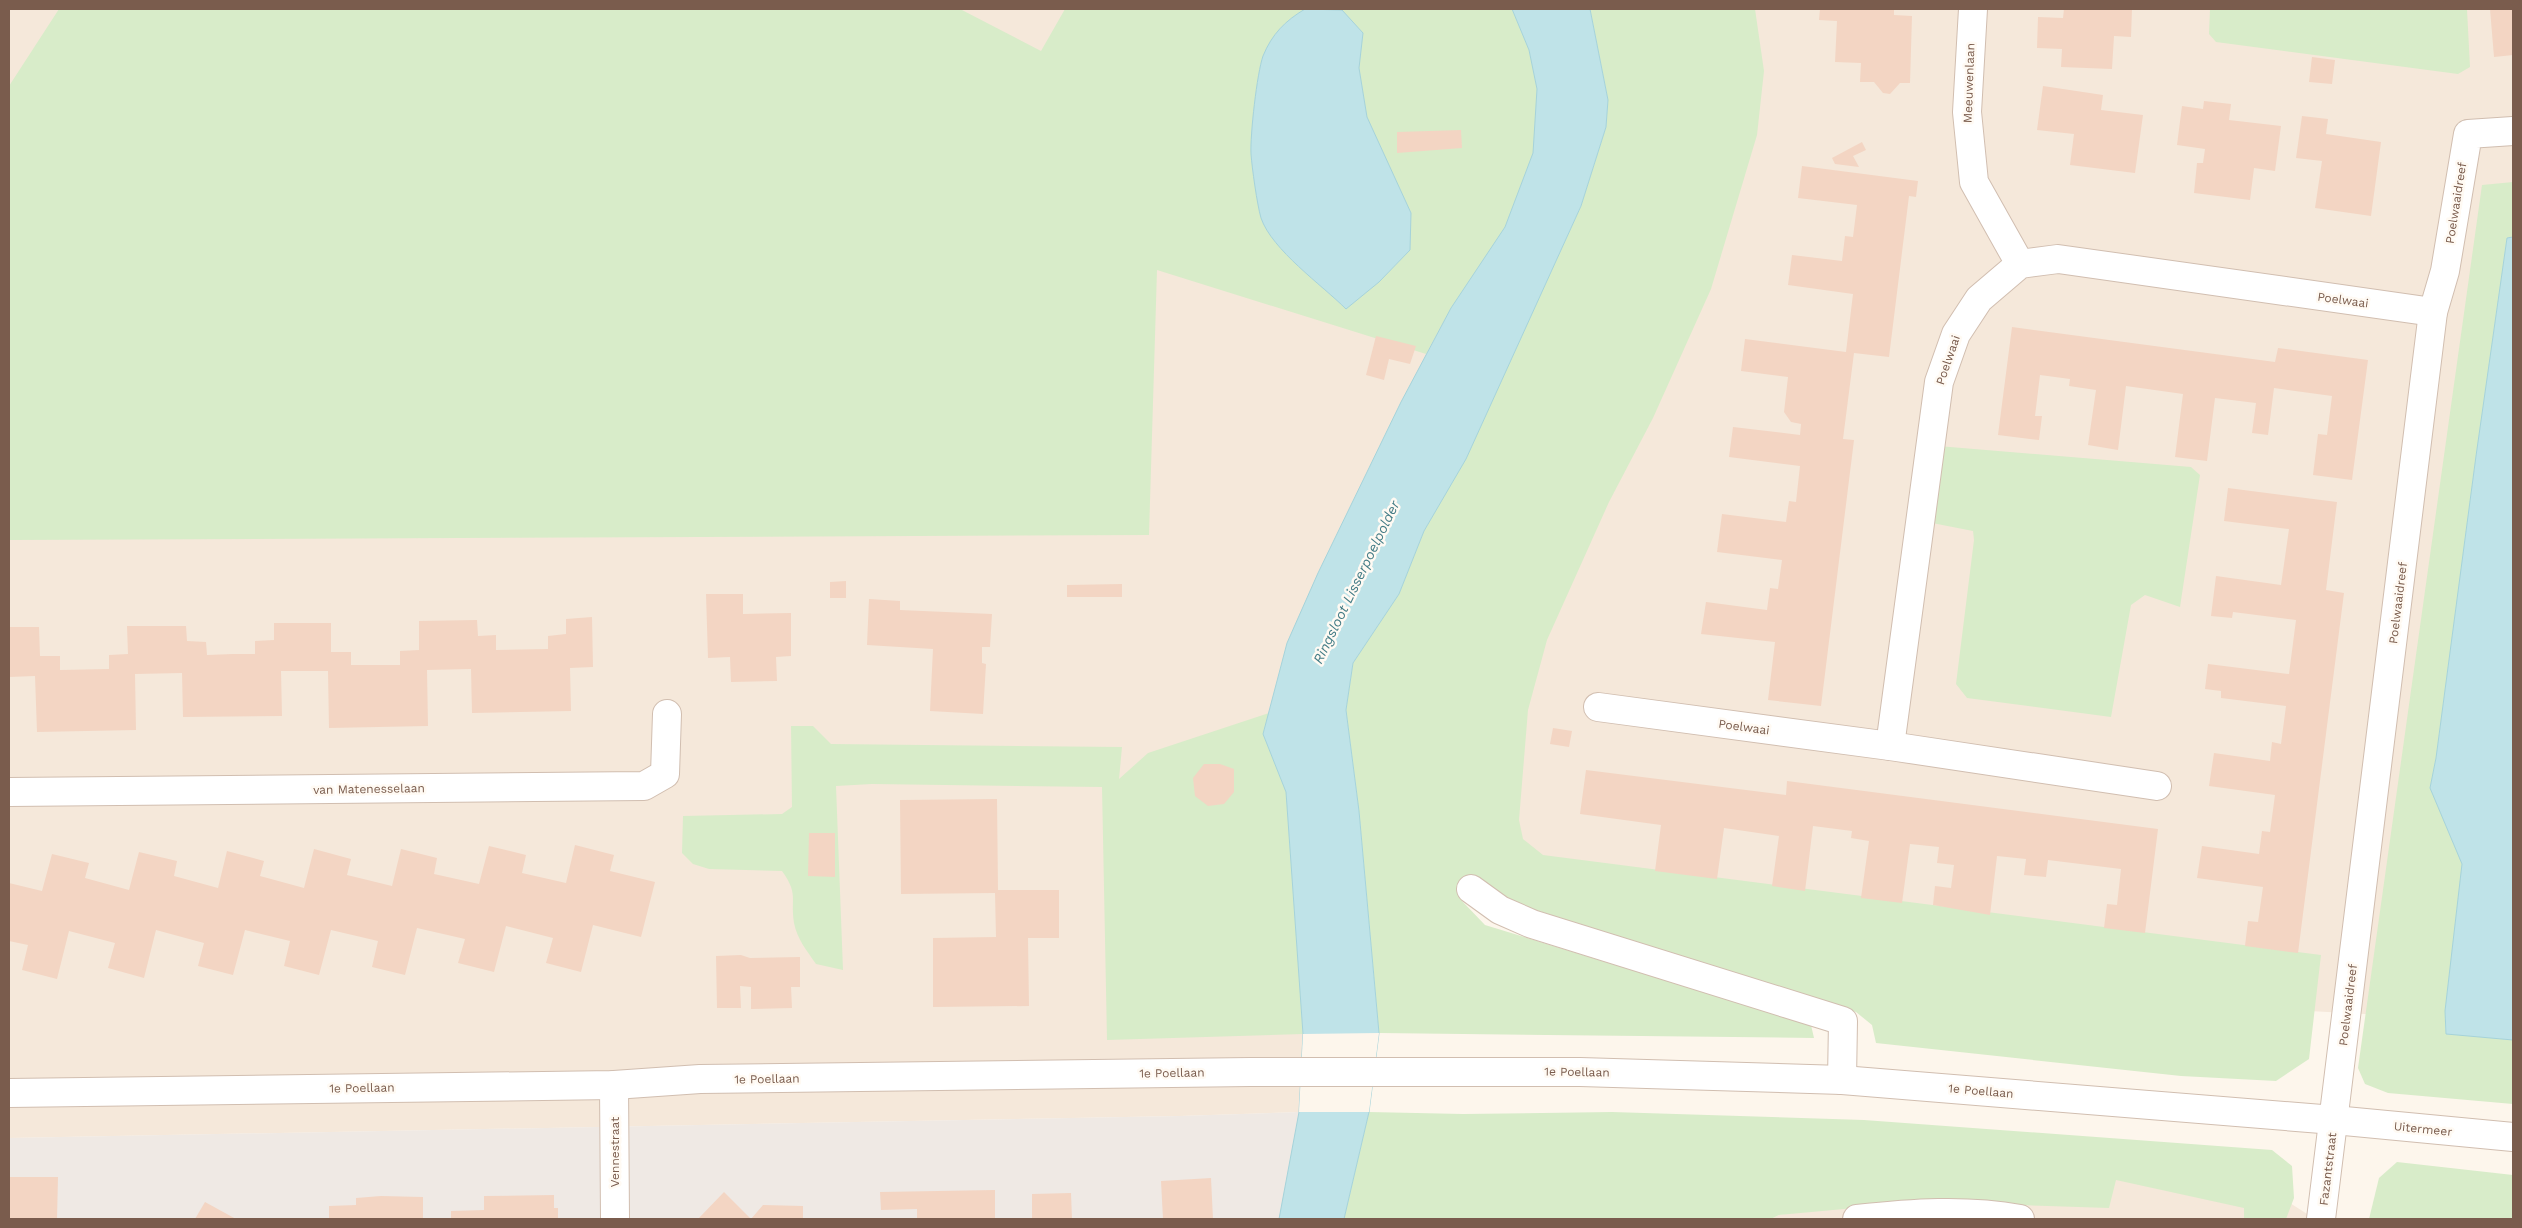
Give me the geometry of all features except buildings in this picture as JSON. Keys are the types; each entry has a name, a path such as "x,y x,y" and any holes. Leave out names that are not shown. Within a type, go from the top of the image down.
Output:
{"street":[{"name":"Meeuwenlaan","path":"1972,9 1967,112 1974,182 2020,264"},
{"name":"Poelwaaidreef","path":"2334,1120 2433,312 2445,271 2468,134 2513,131"},
{"name":"Poelwaai","path":"1890,746 1939,382 1956,334 1979,298 2020,264 2058,259 2433,312"},
{"name":"Poelwaai","path":"1598,707 1890,746 2157,786"},
{"name":"van Matenesselaan","path":"9,792 644,786 665,774 667,714"},
{"path":"1471,889 1500,910 1532,924 1843,1021 1842,1080"},
{"name":"1e Poellaan","path":"9,1093 614,1085 700,1080 1379,1072 1580,1072 1842,1080 2334,1120"},
{"name":"Vennestraat","path":"614,1085 615,1219"},
{"name":"Uitermeer","path":"2334,1120 2513,1137"},
{"name":"Fazantstraat","path":"2321,1219 2334,1120"},
{"path":"1857,1219 1902,1214 1978,1213 2020,1219"}],"shaded area":[{"path":"9,9 1553,9 1586,140 1333,658 1299,1112 1180,1116 9,1138"},
{"path":"1705,9 2513,9 2513,730 2493,1021 2055,997 1476,872"},
{"path":"1299,1112 1324,1122 1295,1219 9,1219 9,1138 1180,1116"},
{"path":"2114,1163 2263,1186 2315,1219 1771,1219 1779,1215"}],"green space":[{"path":"59,9 960,9 1041,51 1065,9 1305,9 1291,18 1280,29 1263,56 1256,89 1252,133 1251,154 1254,177 1261,218 1267,230 1286,255 1346,309 1379,282 1410,250 1411,213 1367,117 1359,68 1363,33 1342,10 1336,9 1512,9 1529,50 1537,89 1533,153 1505,227 1451,308 1426,354 1157,270 1149,535 9,540 9,86"},
{"path":"1590,9 1755,9 1764,71 1757,135 1711,289 1653,418 1609,502 1547,640 1528,710 1519,820 1523,839 1543,855 2321,955 2309,1059 2276,1081 2181,1076 1876,1043 1872,1025 1856,1012 1504,900 1478,880 1462,901 1485,925 1811,1025 1814,1038 1379,1033 1359,811 1346,710 1353,663 1399,594 1424,531 1466,458 1581,206 1606,127 1608,100"},
{"path":"2210,9 2467,9 2470,67 2458,74 2216,42 2209,34"},
{"path":"2513,182 2513,237 2507,238 2436,758 2430,788 2462,864 2445,1011 2446,1033 2513,1040 2513,1104 2388,1093 2365,1084 2358,1068 2482,185"},
{"path":"1938,446 2191,467 2200,475 2180,607 2145,595 2131,605 2111,717 1967,698 1956,684 1974,540 1973,531 1927,522"},
{"path":"1269,713 1263,734 1286,792 1303,1034 1107,1040 1102,787 872,784 836,786 843,970 816,964 803,945 794,923 792,891 782,871 709,869 693,864 682,853 683,816 782,814 792,807 791,726 813,726 831,744 1122,747 1119,779 1148,753"},
{"path":"1369,1112 1463,1114 1612,1112 1864,1120 2272,1150 2292,1166 2294,1198 2286,1219 2244,1219 2244,1208 2116,1180 2109,1208 1956,1203 1887,1205 1779,1215 1771,1219 1344,1219"},
{"path":"2397,1162 2513,1175 2513,1219 2369,1219 2379,1178"}],"water":[{"path":"1305,9 1342,10 1363,33 1359,68 1367,117 1411,213 1410,250 1379,282 1346,309 1286,255 1267,230 1261,218 1254,177 1251,154 1252,133 1256,89 1263,56 1280,29 1291,18"},
{"name":"Ringsloot Lisserpoelpolder","path":"1512,9 1590,9 1608,100 1606,127 1581,206 1466,459 1424,531 1399,594 1353,663 1346,710 1359,811 1379,1033 1369,1112 1344,1219 1279,1219 1299,1112 1303,1034 1286,792 1263,734 1287,643 1318,573 1401,402 1451,308 1505,227 1533,153 1537,89 1529,50"},
{"path":"2513,237 2513,1040 2446,1034 2445,1011 2462,864 2430,788 2436,758 2507,238"}],"pier":[{"path":"1379,1033 1369,1112 1299,1112 1303,1034"}]}
